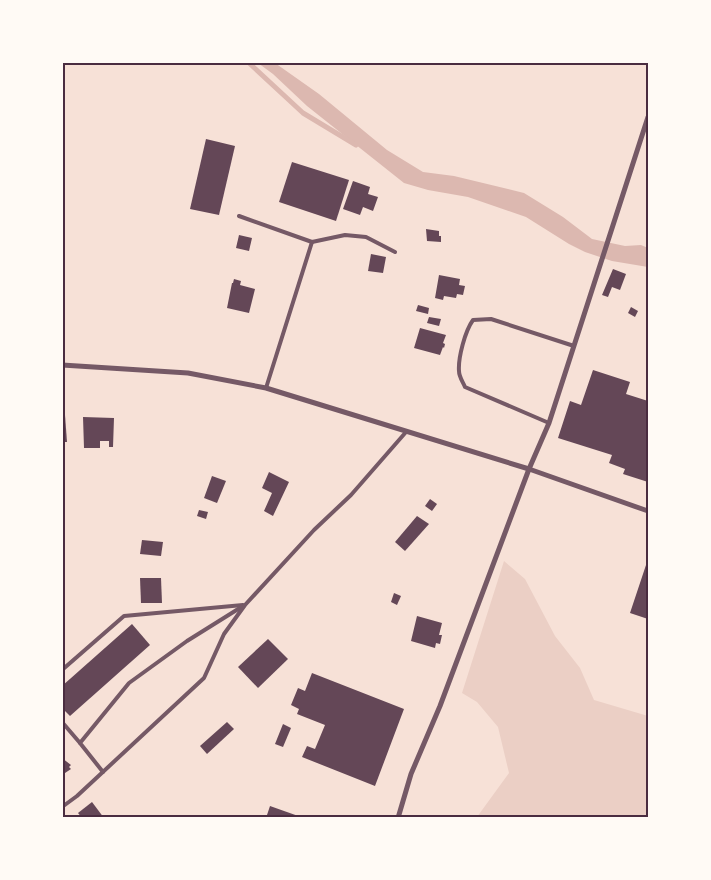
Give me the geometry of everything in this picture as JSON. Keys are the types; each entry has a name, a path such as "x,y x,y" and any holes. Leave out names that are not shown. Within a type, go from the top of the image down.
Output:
{"street":[{"path":"398,818 411,774 440,706 529,469 549,423 648,117"},
{"path":"62,364 188,373 266,388 529,469 648,511"}],"lane":[{"path":"238,216 312,242 345,235 366,237 395,252"},
{"path":"266,388 312,242"},
{"path":"549,423 465,387 459,374 459,366 466,328 473,320 492,319 574,346"},
{"path":"62,806 77,796 204,678 224,634 245,605 314,530 351,495 406,432"},
{"path":"62,670 124,616 245,605"},
{"path":"80,742 129,683 187,641 245,605"},
{"path":"62,722 103,772"}],"shaded area":[{"path":"258,63 275,63 319,94 387,150 423,172 454,176 524,193 563,217 592,239 625,246 641,245 648,248 648,267 612,261 585,252 526,217 468,197 428,190 404,183 307,106 273,74"},
{"path":"504,561 525,579 555,636 580,668 594,700 648,716 648,817 477,817 509,773 498,727 477,702 462,693"}],"building":[{"path":"206,139 235,146 219,215 190,209"},
{"path":"292,162 349,180 336,221 279,202"},
{"path":"353,181 370,187 368,194 378,197 373,211 363,207 360,215 343,209"},
{"path":"426,229 439,231 441,242 427,241"},
{"path":"239,235 252,238 249,251 236,248"},
{"path":"371,254 386,257 383,273 368,271"},
{"path":"613,269 626,274 620,290 612,287 608,297 602,295"},
{"path":"439,275 460,279 459,285 465,286 463,295 457,294 456,298 444,296 443,300 435,298"},
{"path":"234,279 241,281 240,285 255,289 249,313 227,308"},
{"path":"418,305 429,308 428,314 416,311"},
{"path":"631,307 638,311 635,317 628,313"},
{"path":"429,317 441,319 439,326 427,323"},
{"path":"420,328 446,335 443,343 445,344 444,348 440,355 414,348"},
{"path":"593,370 630,382 626,394 648,401 648,482 623,474 625,469 609,463 612,455 558,438 570,401 581,405"},
{"path":"62,415 65,415 67,442 62,442"},
{"path":"83,417 114,418 113,447 109,447 109,441 100,441 100,448 84,448"},
{"path":"269,472 289,482 273,516 264,511 272,493 262,488"},
{"path":"212,476 226,481 217,503 204,498"},
{"path":"430,499 437,504 432,511 425,506"},
{"path":"199,510 208,512 206,519 197,516"},
{"path":"417,516 429,524 405,551 395,542"},
{"path":"142,540 163,542 161,556 140,554"},
{"path":"648,559 648,619 630,613"},
{"path":"140,578 161,578 162,603 141,603"},
{"path":"394,593 401,596 397,605 391,602"},
{"path":"417,616 442,623 439,635 442,635 440,644 436,643 435,648 411,641"},
{"path":"132,624 150,645 70,716 62,708 62,686"},
{"path":"268,639 288,659 258,688 238,667"},
{"path":"312,673 404,709 375,786 302,757 307,746 315,749 325,725 297,714 299,709 291,705 298,688 305,691"},
{"path":"227,722 234,729 207,754 200,746"},
{"path":"283,724 291,728 283,747 275,744"},
{"path":"62,758 71,765 69,767 71,769 62,775"},
{"path":"92,802 104,818 82,818 78,813"},
{"path":"270,806 301,817 301,818 266,818"}],"waterway":[{"path":"248,62 303,113 356,145"}]}
